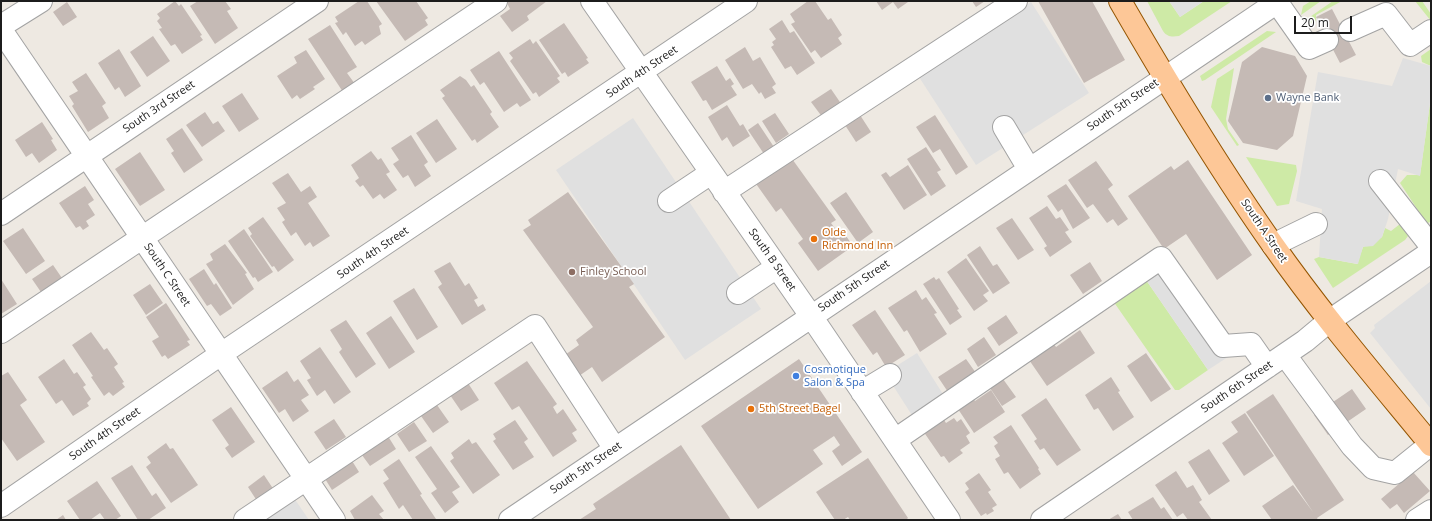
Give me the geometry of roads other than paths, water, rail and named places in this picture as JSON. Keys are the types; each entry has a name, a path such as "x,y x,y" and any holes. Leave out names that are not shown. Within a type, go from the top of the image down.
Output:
{"main road":[{"name":"South A Street","path":"1120,1 1164,77 1273,245 1329,322 1431,445"}],"street":[{"path":"1,26 41,1"},
{"name":"South 3rd Street","path":"1,214 317,1"},
{"path":"1,332 496,1"},
{"name":"South B Street","path":"592,1 811,316 949,520"},
{"name":"South 4th Street","path":"1,506 221,354 746,1"},
{"path":"724,192 1016,1"},
{"path":"1277,2 1309,48 1327,40"},
{"name":"South 5th Street","path":"510,520 1277,2"},
{"path":"1350,30 1386,14 1410,44 1431,31"},
{"name":"South C Street","path":"1,30 334,520"},
{"path":"1004,128 1029,169"},
{"path":"669,201 711,173"},
{"path":"1380,181 1431,246"},
{"path":"1273,245 1316,224"},
{"name":"South 6th Street","path":"1042,520 1285,355 1329,322 1431,252"},
{"path":"895,440 1161,258 1223,346 1252,344 1267,367"},
{"path":"738,293 777,267"},
{"path":"245,520 535,326 615,449"},
{"path":"1285,355 1352,446 1373,468 1395,473 1431,445"},
{"path":"862,392 890,375"},
{"path":"1417,520 1431,511"}],"place":[{"name":"Wayne Bank","path":"1268,98"},
{"name":"Olde Richmond Inn","path":"814,239"},
{"name":"Finley School","path":"572,272"},
{"name":"Cosmotique Salon & Spa","path":"796,376"},
{"name":"5th Street Bagel","path":"751,409"}]}
